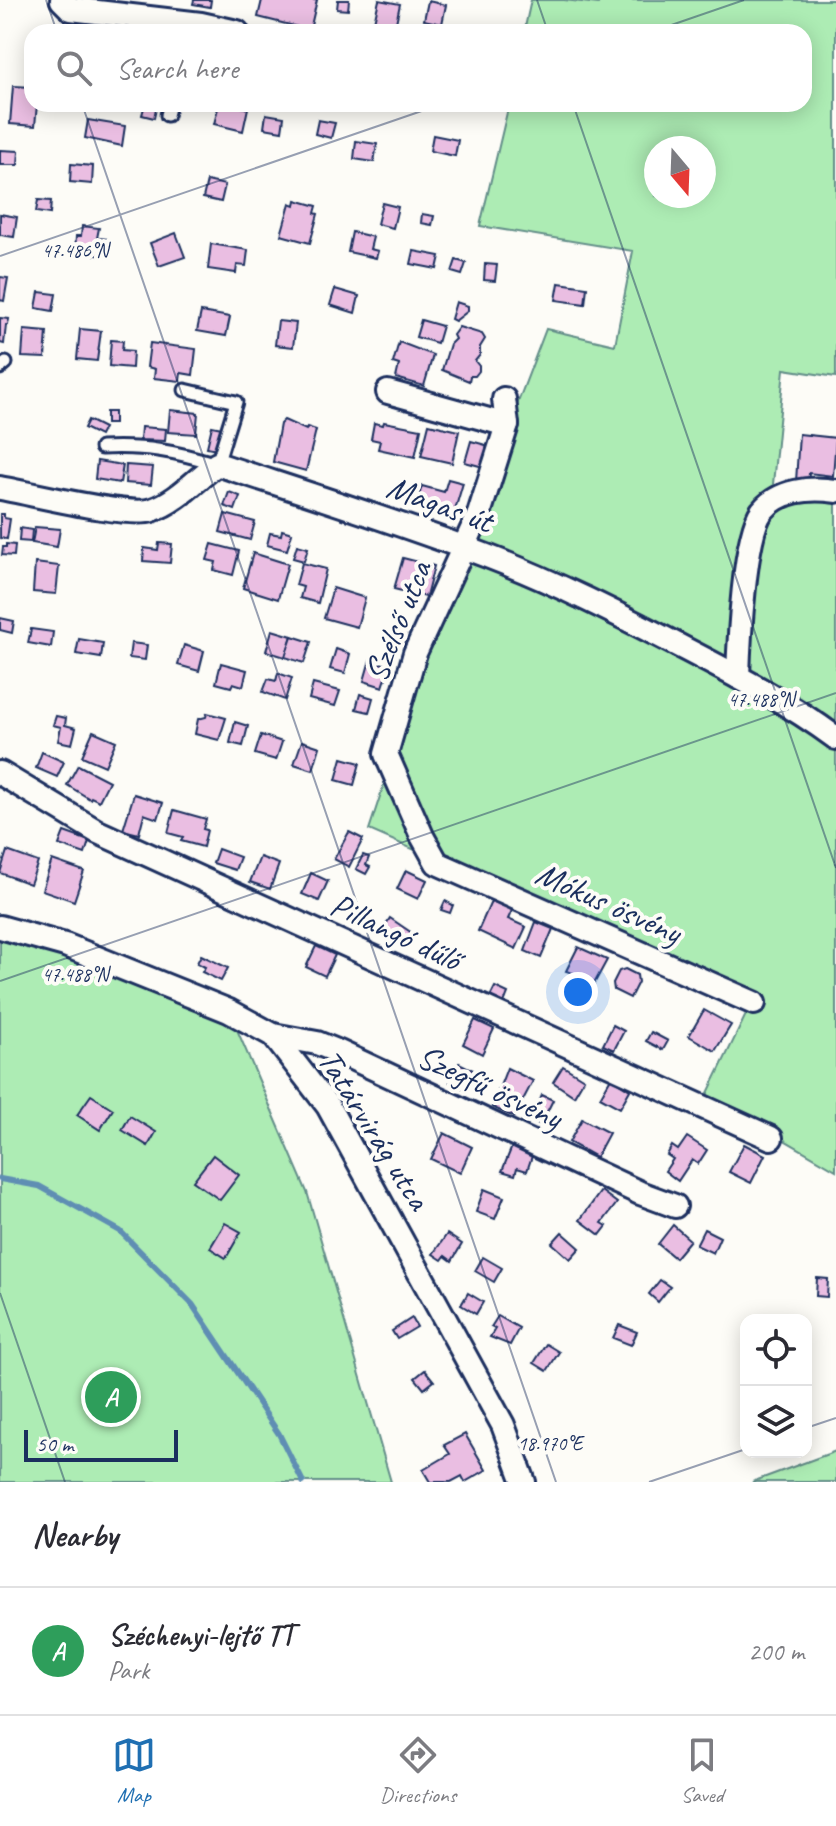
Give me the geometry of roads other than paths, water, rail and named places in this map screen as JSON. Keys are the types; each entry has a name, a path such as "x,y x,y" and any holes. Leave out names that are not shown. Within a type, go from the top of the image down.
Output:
{"street":[{"path":"62,0 71,9 178,24"},
{"path":"388,392 507,425"},
{"name":"Szélső utca","path":"437,863 386,754 415,653 479,514 507,425 504,399"},
{"path":"0,488 98,506 148,511 184,492 217,464"},
{"name":"Magas út","path":"217,464 385,518 589,599 738,677 810,718 836,738"},
{"path":"738,677 742,607 755,523 763,509 788,492 820,488 836,491"},
{"name":"Pillangó dűlő","path":"0,773 98,832 609,1067 771,1138"},
{"name":"Mókus ösvény","path":"437,863 754,1003"},
{"name":"Tatárvirág utca","path":"1,926 65,945 229,1011 273,1035 328,1106 371,1182 503,1425 524,1482"},
{"name":"Szegfű ösvény","path":"273,1035 317,1043 339,1052 626,1187 675,1206"}],"lane":[{"path":"101,448 142,446 174,451 217,464 236,402 185,390"}],"waterway":[{"path":"0,1179 39,1186 120,1231 192,1304 279,1434 303,1482"}],"place":[{"name":"Széchenyi-lejtő TT","path":"111,1397"}]}
